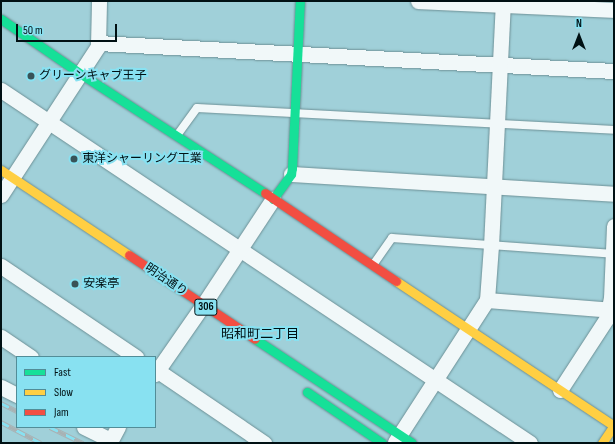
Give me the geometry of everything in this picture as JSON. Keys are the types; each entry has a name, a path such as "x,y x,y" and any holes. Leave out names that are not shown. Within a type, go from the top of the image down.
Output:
{"street":[{"path":"4,192 7,174 49,122 98,46 99,1"},
{"path":"264,443 156,371 291,174 300,1"},
{"path":"418,1 502,3 614,10"},
{"path":"402,440 435,380 487,300 494,187 502,3"},
{"path":"1,19 81,74 177,135 614,426 602,443"},
{"path":"98,43 614,71"},
{"path":"1,90 530,443"},
{"name":"明治通り","path":"7,174 197,313 402,440"},
{"path":"291,174 614,194"},
{"path":"560,390 611,310 614,226"},
{"path":"1,266 135,356"},
{"path":"487,300 611,310"},
{"path":"1,337 30,356"},
{"path":"298,386 382,443"},
{"path":"1,387 16,394"},
{"path":"86,428 114,442 118,428"}],"lane":[{"path":"177,135 197,108 294,115 614,130"},
{"path":"373,265 392,238 613,254"}],"railway":[{"path":"1,403 16,410"},
{"path":"1,422 41,443"},
{"path":"52,428 83,443"}],"traffic: fast":[{"path":"273,199 291,174 292,168 300,1"},
{"path":"1,19 81,74 265,193"},
{"path":"255,339 412,443"},
{"path":"307,392 382,443"}],"traffic: slow":[{"path":"1,170 129,255"},
{"path":"396,281 614,426"},
{"path":"602,443 614,425"}],"traffic: jam":[{"path":"265,193 396,281"},
{"path":"129,255 255,339"}],"place":[{"name":"グリーンキャブ王子","path":"31,76"},
{"name":"東洋シャーリング工業","path":"74,159"},
{"name":"安楽亭","path":"75,284"}],"district":[{"name":"昭和町二丁目","path":"260,334"}]}
